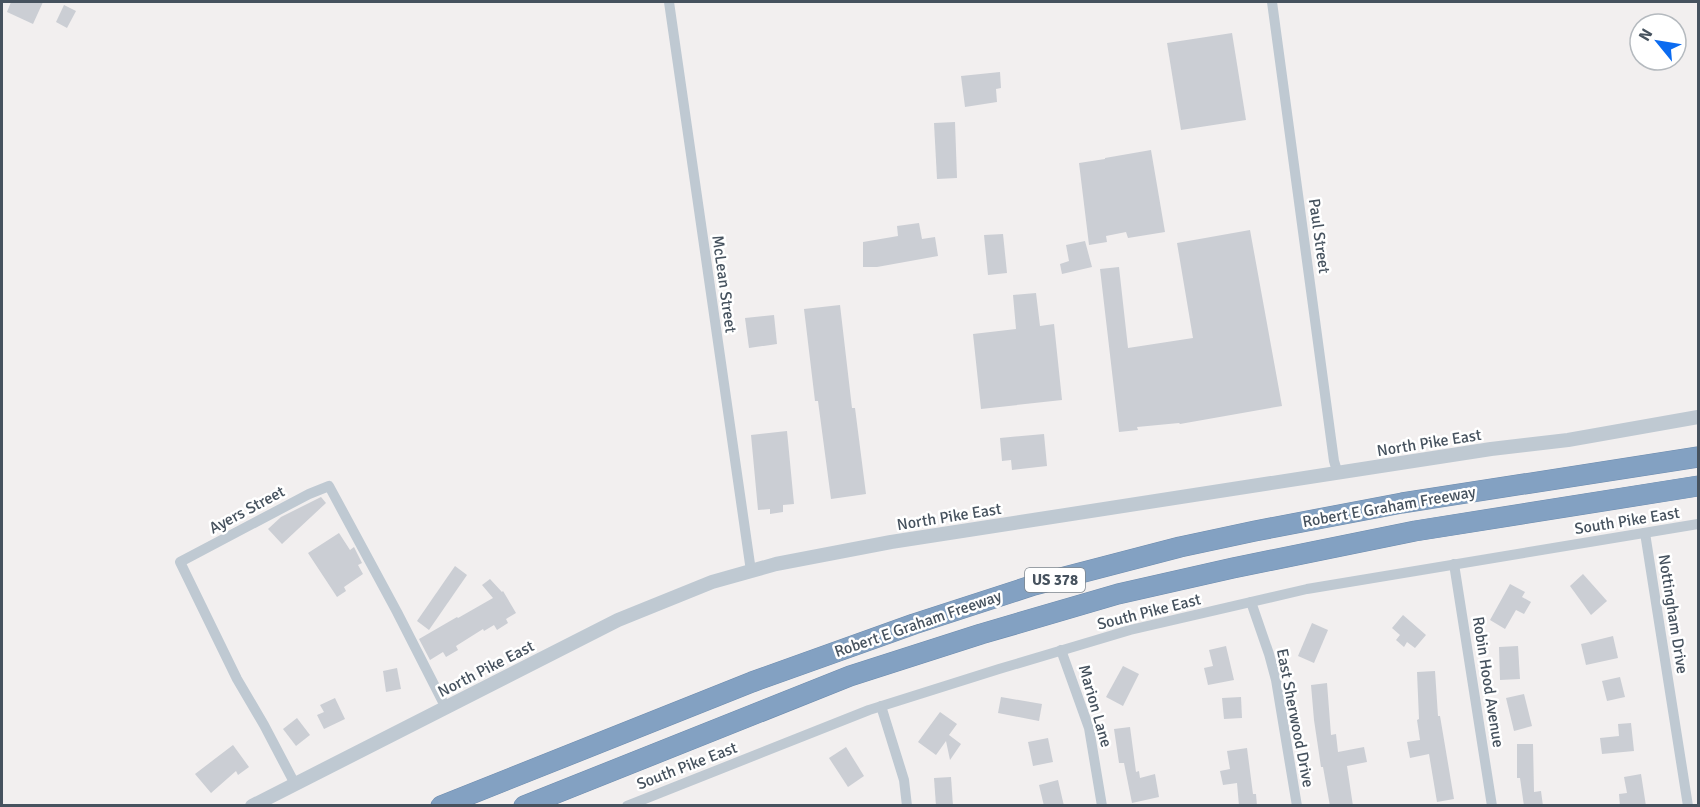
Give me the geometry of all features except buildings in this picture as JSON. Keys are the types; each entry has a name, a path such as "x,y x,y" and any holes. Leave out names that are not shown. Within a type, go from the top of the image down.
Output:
{"highway":[{"name":"Robert E Graham Freeway","path":"441,806 752,682 914,624 1034,585 1255,531 1402,503 1698,457"},
{"name":"Robert E Graham Freeway","path":"524,806 850,676 981,634 1118,594 1415,531 1698,486"}],"street":[{"name":"McLean Street","path":"669,2 751,571"},
{"name":"Paul Street","path":"1272,2 1334,460 1338,474"},
{"name":"North Pike East","path":"252,806 618,620 712,582 776,564 891,542 1491,449 1568,440 1698,417"},
{"name":"Ayers Street","path":"295,784 264,724 237,679 180,562 309,494 329,486 446,708"},
{"name":"South Pike East","path":"627,806 881,706 1130,630 1306,589 1698,524"},
{"name":"Nottingham Drive","path":"1645,533 1688,806"},
{"name":"Robin Hood Avenue","path":"1454,564 1492,806"},
{"name":"East Sherwood Drive","path":"1251,602 1276,680 1297,806"},
{"name":"Marion Lane","path":"1061,650 1089,728 1102,806"},
{"path":"881,706 903,780 907,806"}]}
